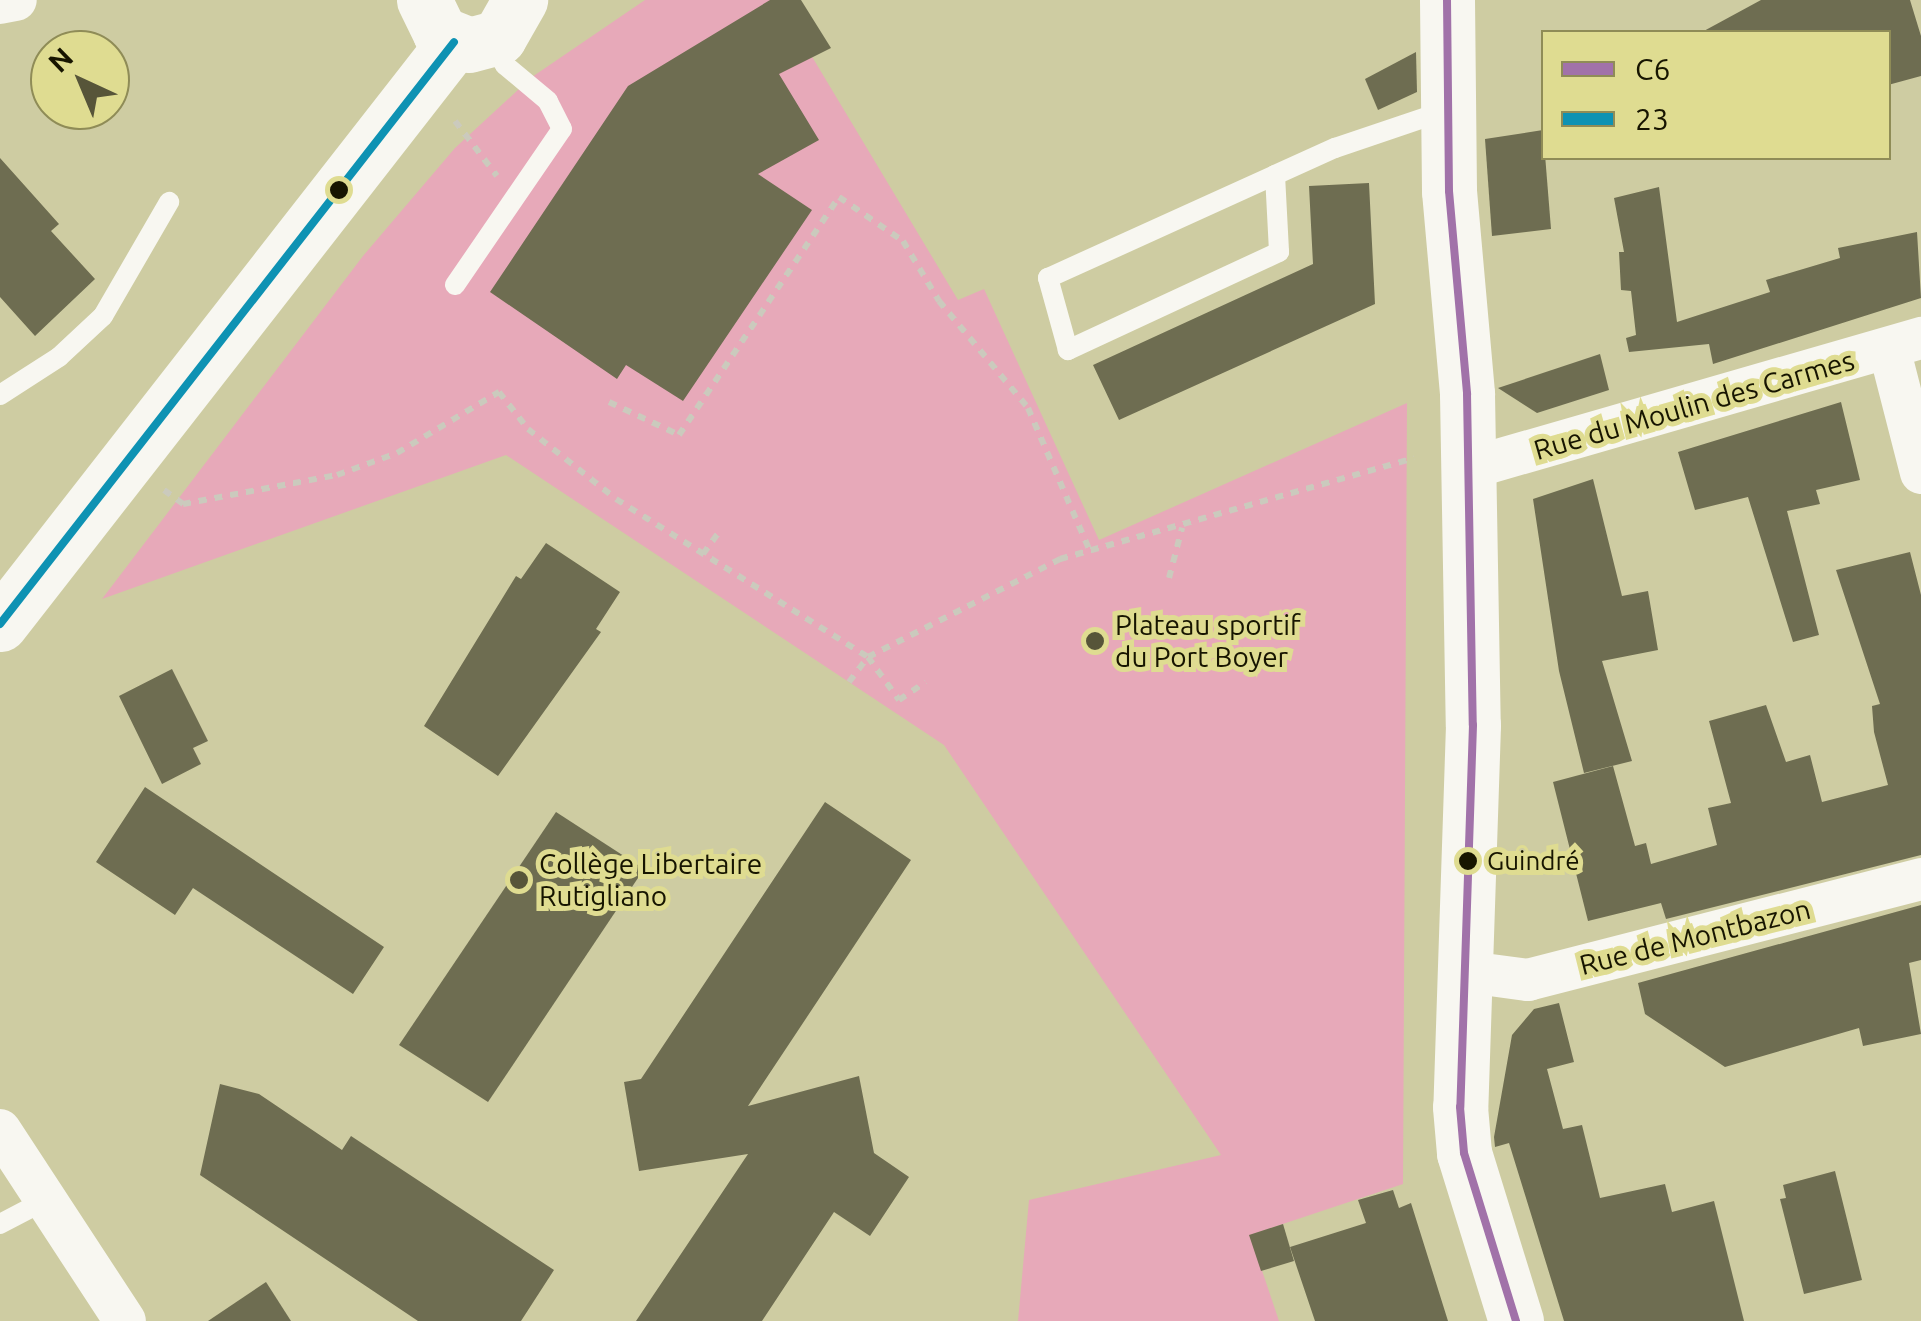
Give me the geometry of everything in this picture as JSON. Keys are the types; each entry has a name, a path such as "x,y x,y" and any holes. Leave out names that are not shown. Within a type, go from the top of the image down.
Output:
{"street":[{"path":"0,3 16,0"},
{"path":"1448,0 1447,110 1467,469 1473,725 1464,1153 1516,1321"},
{"path":"0,624 472,21"},
{"path":"1905,343 1921,473"},
{"name":"Rue du Moulin des Carmes","path":"1467,469 1905,343"},
{"name":"Rue de Montbazon","path":"1468,972 1528,980 1921,879"},
{"path":"0,1130 125,1321"}],"lane":[{"path":"455,286 562,129 548,101 505,65 472,21"},
{"path":"1275,175 1279,252 1068,350 1048,278 1275,175 1447,110"},
{"path":"0,395 60,357 104,316 169,202"},
{"path":"0,1224 46,1200"}],"path":[{"path":"455,121 515,198"},
{"path":"608,402 679,435 840,197 903,241 939,300 1028,408 1090,552"},
{"path":"183,504 337,475 397,454 499,392 543,441 704,554 868,657 899,700 926,682"},
{"path":"849,682 868,657 1060,559 1414,458"},
{"path":"1169,578 1182,527"},
{"path":"704,554 718,534"}],"shaded area":[{"name":"Plateau sportif du Port Boyer","path":"645,0 778,0 958,300 984,289 1099,540 1407,403 1403,1184 1250,1235 1279,1321 1018,1321 1029,1200 1221,1155 944,745 506,455 102,599 363,256 455,148 532,77"}],"building":[{"path":"770,0 801,0 831,48 779,74 819,140 758,174 812,210 683,401 626,365 617,379 490,292 628,86"},
{"path":"1761,0 1910,0 1921,36 1921,76 1891,84 1891,30 1706,30"},
{"path":"1416,52 1417,92 1378,110 1365,79"},
{"path":"1541,130 1551,229 1492,236 1485,139"},
{"path":"0,158 59,224 51,231 95,279 35,336 0,297"},
{"path":"1369,183 1375,304 1119,420 1093,365 1313,264 1309,186"},
{"path":"1659,187 1677,322 1770,292 1766,280 1840,258 1838,248 1917,232 1921,298 1713,364 1709,344 1629,352 1626,338 1636,335 1631,291 1621,290 1619,252 1624,252 1614,198"},
{"path":"1600,354 1609,390 1537,413 1498,388"},
{"path":"1841,402 1860,480 1816,490 1820,504 1787,511 1819,635 1793,642 1748,497 1695,510 1678,452"},
{"path":"1593,479 1622,596 1648,591 1658,650 1602,661 1632,761 1584,773 1559,671 1533,499"},
{"path":"546,543 620,592 596,629 601,632 498,776 424,726 516,576 521,579"},
{"path":"1910,552 1921,595 1921,855 1666,919 1661,903 1588,921 1553,782 1613,766 1635,846 1646,843 1651,864 1717,845 1708,808 1731,803 1709,721 1766,705 1786,762 1810,755 1822,802 1888,785 1874,732 1872,706 1880,704 1836,570"},
{"path":"172,669 208,741 193,748 201,764 162,784 119,696"},
{"path":"145,787 384,947 353,994 193,888 175,915 96,862"},
{"path":"825,802 911,860 748,1106 859,1076 874,1153 909,1177 870,1236 834,1212 762,1321 636,1321 748,1154 639,1171 624,1082 641,1079"},
{"path":"556,812 644,869 488,1102 399,1045"},
{"path":"1921,905 1921,960 1909,963 1921,1034 1863,1046 1859,1028 1725,1067 1645,1014 1638,983"},
{"path":"1559,1003 1574,1062 1547,1069 1563,1129 1582,1125 1600,1198 1665,1184 1672,1212 1714,1201 1744,1321 1564,1321 1509,1143 1495,1147 1494,1137 1512,1035 1534,1009"},
{"path":"220,1084 259,1094 342,1150 351,1136 554,1270 521,1321 418,1321 200,1175"},
{"path":"1835,1171 1862,1280 1804,1294 1780,1199 1786,1198 1783,1185"},
{"path":"1393,1190 1399,1208 1411,1203 1448,1321 1315,1321 1290,1247 1366,1223 1358,1200"},
{"path":"1283,1224 1294,1261 1261,1271 1249,1235"},
{"path":"266,1282 291,1321 208,1321"}],"transit line":[{"name":"C6","path":"1447,0 1449,191 1467,394 1473,725 1460,1107 1464,1153 1516,1321"},
{"name":"23","path":"0,624 454,42"}],"place":[{"name":"Plateau sportif du Port Boyer","path":"1095,641"},
{"name":"Guindré","path":"1468,861"},
{"name":"Collège Libertaire Rutigliano","path":"519,880"}]}
